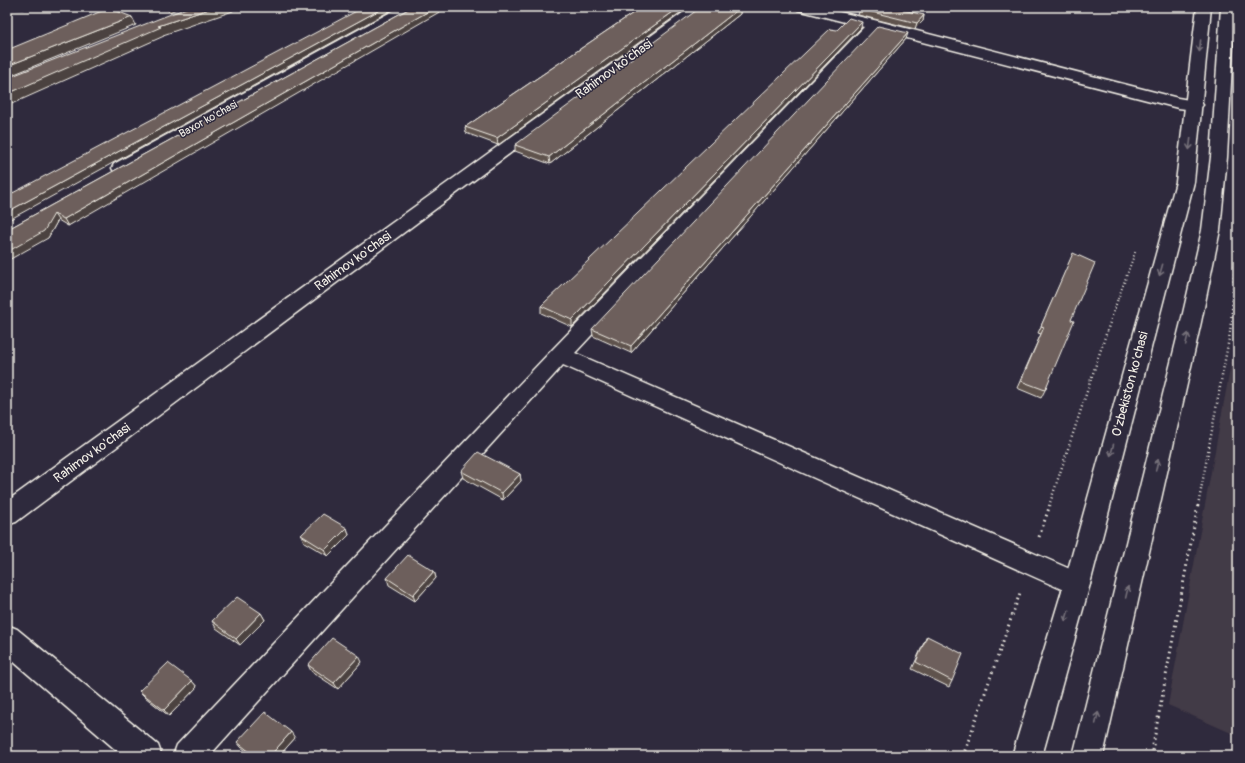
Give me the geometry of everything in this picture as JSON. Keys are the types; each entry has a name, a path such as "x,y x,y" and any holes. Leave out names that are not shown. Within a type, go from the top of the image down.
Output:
{"street":[{"name":"Baxor ko'chasi","path":"104,176 410,7"},
{"name":"Rahimov ko'chasi","path":"7,515 699,7"},
{"path":"803,7 835,10 874,24 1178,103 1195,105"},
{"name":"O'zbekiston ko'chasi","path":"1027,756 1077,584 1150,310 1177,217 1185,182 1195,105 1204,7"},
{"path":"1088,756 1191,322 1211,230 1219,157 1228,7"},
{"path":"188,756 560,355 874,24"},
{"path":"560,355 1077,584"},
{"path":"7,638 147,756"}],"path":[{"path":"963,756 1030,563 1118,299 1139,242"},
{"path":"1151,756 1230,333 1236,244"}],"shaded area":[{"path":"1238,326 1238,736 1168,705"}],"building":[{"path":"189,7 215,7 158,26 161,27 7,94 7,78"},
{"path":"364,7 385,7 7,212 7,196"},
{"path":"412,7 436,7 64,219 54,214 44,231 7,252 7,229"},
{"path":"642,7 680,7 497,138 465,127"},
{"path":"701,7 740,8 549,157 515,145"},
{"path":"861,7 891,7 924,15 917,23 860,9"},
{"path":"109,8 132,17 7,66 7,50"},
{"path":"849,18 862,22 572,320 541,306 830,29 837,30"},
{"path":"878,26 908,33 631,346 592,329"},
{"path":"1073,253 1095,263 1071,320 1074,321 1045,390 1021,381 1044,327 1041,326"},
{"path":"478,452 520,474 502,493 461,471"},
{"path":"323,514 347,528 325,550 301,535"},
{"path":"408,555 434,571 413,595 387,578"},
{"path":"237,597 261,613 236,639 212,621"},
{"path":"927,636 963,654 952,681 916,662"},
{"path":"332,638 359,656 334,683 308,665"},
{"path":"168,663 192,681 164,710 139,691"},
{"path":"265,712 291,732 270,756 255,756 237,742"}]}
